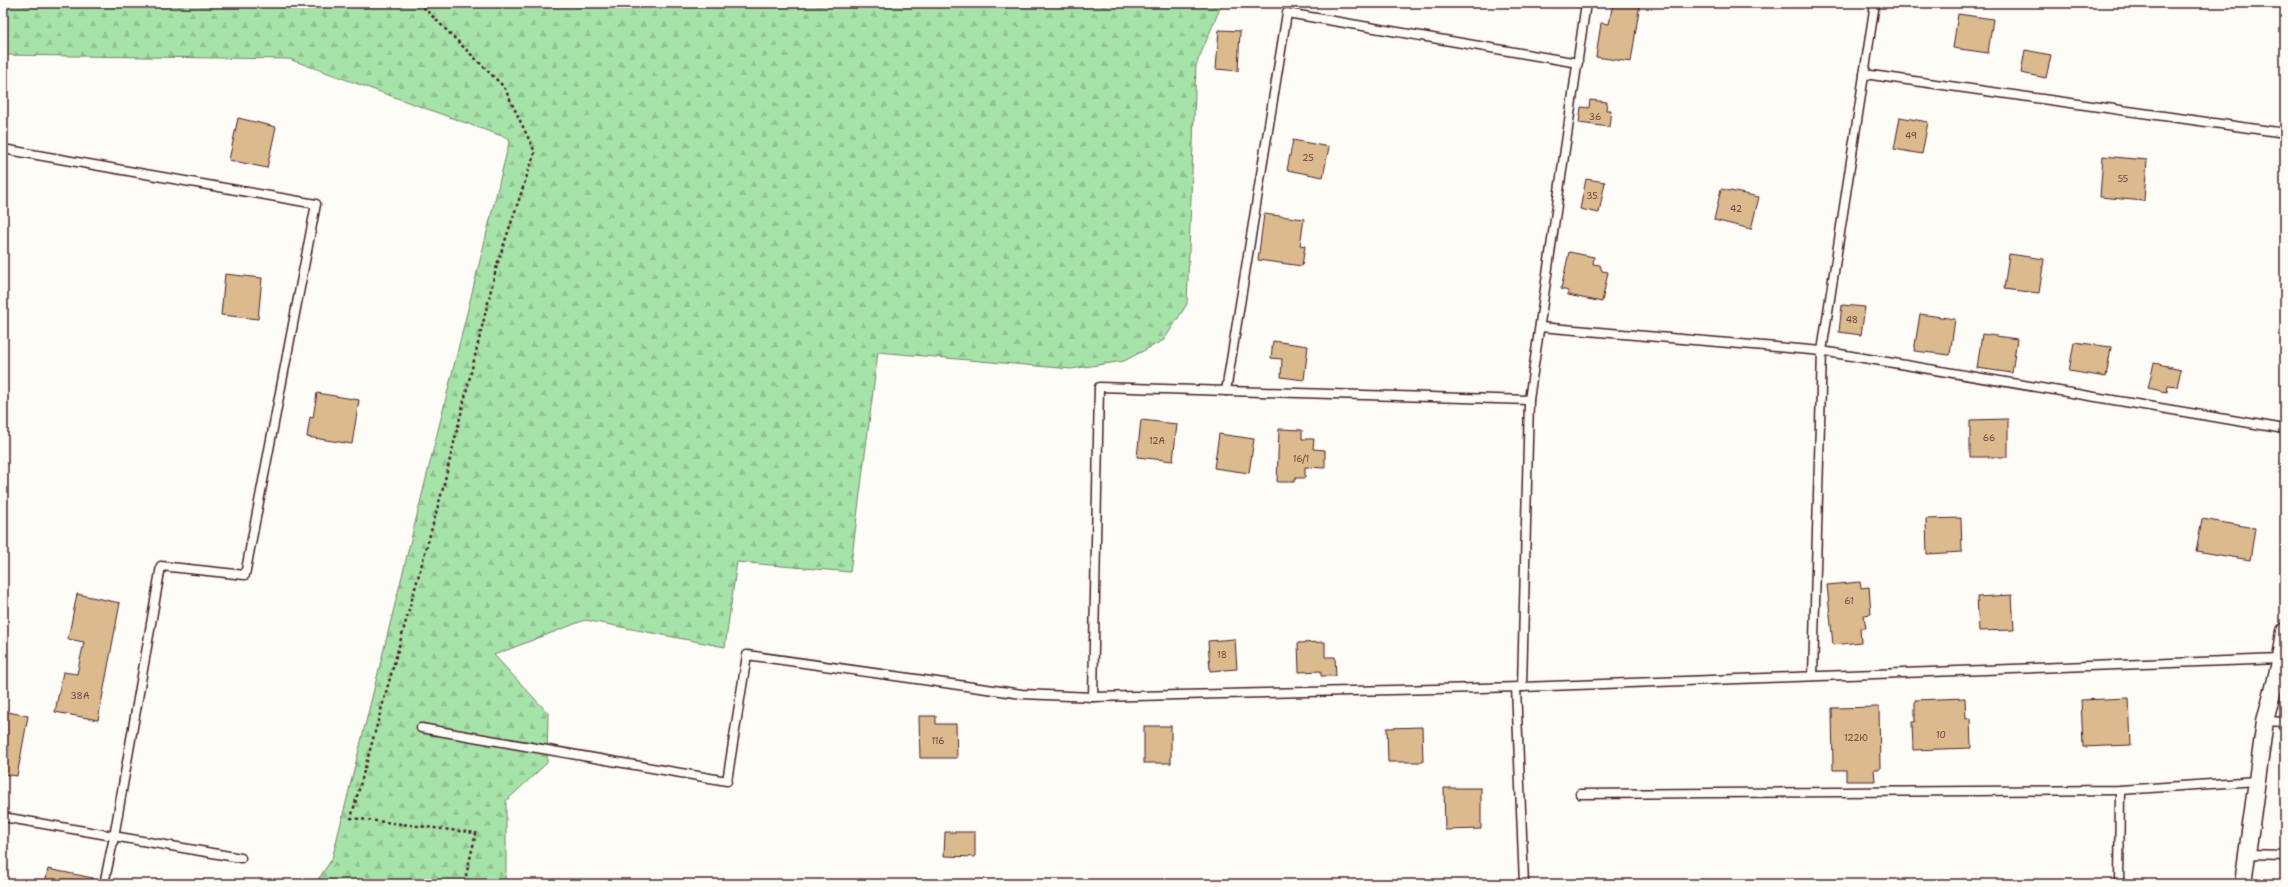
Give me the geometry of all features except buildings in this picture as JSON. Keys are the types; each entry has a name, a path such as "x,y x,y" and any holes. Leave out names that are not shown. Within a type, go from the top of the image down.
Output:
{"street":[{"path":"2243,884 2265,721 2281,659 2285,631"}],"lane":[{"path":"1524,884 1519,687 1529,400 1586,3"},
{"path":"1813,676 1822,351 1875,3"},
{"path":"1226,391 1288,13 1578,63"},
{"path":"1864,74 2285,133"},
{"path":"3,149 316,204 245,575 161,566 114,836 104,884"},
{"path":"1540,327 1822,351 2285,429"},
{"path":"1093,697 1099,387 1529,400"},
{"path":"421,728 726,781 747,655 1022,694 1093,697 1519,687 2281,659"},
{"path":"2265,721 2285,722"},
{"path":"1580,794 2120,790 2257,781"},
{"path":"2119,884 2120,790"},
{"path":"3,817 241,858"},
{"path":"2247,854 2285,855"}],"path":[{"path":"419,3 504,87 535,152 497,265 443,488 351,818 476,833 464,884"}],"green space":[{"path":"3,3 1227,3 1221,6 1196,65 1187,304 1164,340 1124,361 1071,369 878,352 850,572 737,562 725,647 585,620 494,655 548,713 547,763 506,801 506,872 504,884 315,884 332,859 510,139 289,59 3,55"}]}
